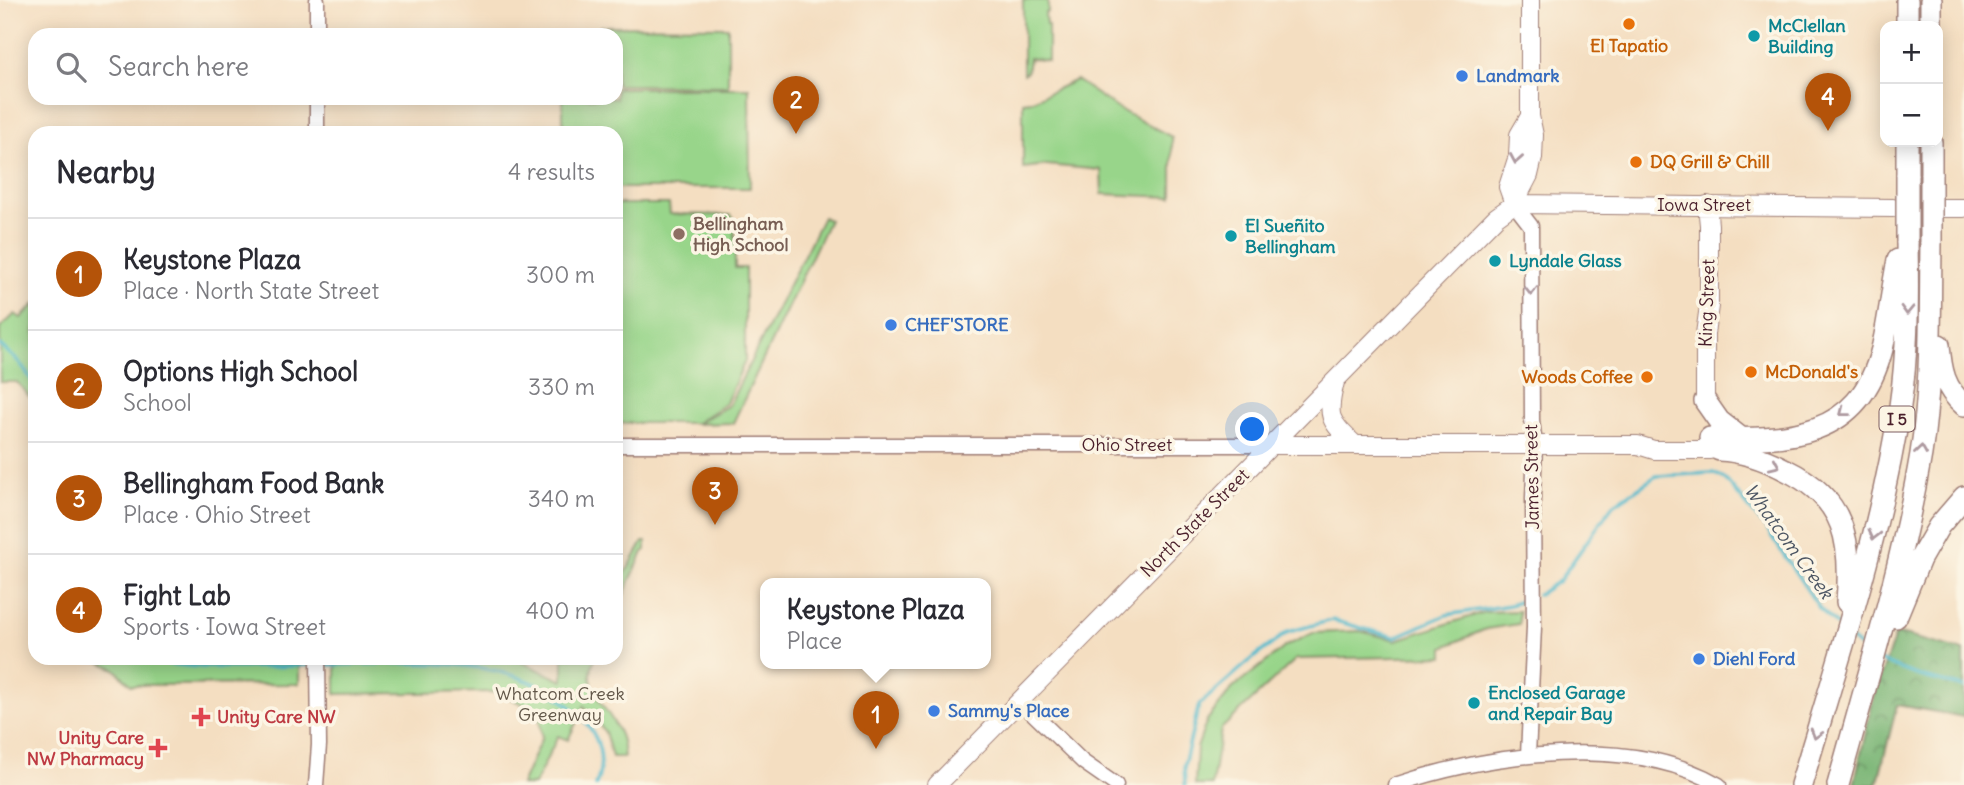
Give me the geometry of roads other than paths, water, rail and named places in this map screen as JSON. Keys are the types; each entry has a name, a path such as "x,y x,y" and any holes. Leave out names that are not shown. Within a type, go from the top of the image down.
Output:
{"highway":[{"path":"1907,0 1907,21"},
{"path":"1931,0 1931,21"},
{"name":"I 5","path":"1854,590 1876,530 1900,405 1908,294 1900,212 1907,175 1907,147"},
{"name":"I 5","path":"1900,589 1928,388 1931,147"},
{"path":"1710,444 1742,439 1774,439 1810,432 1832,421 1850,407 1863,393 1881,351 1904,242"},
{"path":"1931,251 1941,366 1945,382 1953,396 1964,405"},
{"path":"1705,401 1719,421 1742,439"},
{"path":"1710,444 1771,462 1798,475 1830,502 1844,529 1854,590 1845,639 1801,785"},
{"path":"1838,785 1860,703 1900,589 1938,526 1964,498"}],"main road":[{"name":"James Street","path":"1514,204 1508,187 1518,156 1519,135 1530,116 1530,0"},
{"name":"Iowa Street","path":"1514,204 1707,205 1900,212"},
{"name":"North State Street","path":"937,785 1496,217 1514,204"},
{"name":"King Street","path":"1705,401 1705,334 1709,306 1707,205"},
{"path":"1940,208 1964,208"},
{"path":"1336,380 1329,411 1332,420 1355,445"},
{"name":"Ohio Street","path":"1272,445 1638,446 1654,450 1710,444"}],"street":[{"path":"317,0 317,28"},
{"path":"317,105 317,126"},
{"name":"James Street","path":"1514,204 1531,226 1535,486 1532,498 1534,627 1528,755"},
{"name":"Ohio Street","path":"623,445 1272,445"},
{"path":"316,785 319,746 318,665"},
{"path":"1020,701 1083,762 1116,785"},
{"path":"1395,785 1445,770 1528,755 1606,755 1650,760 1681,768 1719,785"}],"waterway":[{"name":"Whatcom Creek","path":"0,345 19,362 28,375"},
{"name":"Whatcom Creek","path":"1537,595 1559,581 1612,506 1656,476 1713,473 1725,479 1766,528 1820,609 1839,627"},
{"name":"Whatcom Creek","path":"1185,785 1184,765 1199,705 1288,632 1332,620 1395,637 1446,615 1510,605 1530,598"},
{"name":"Whatcom Creek","path":"1852,640 1867,653"},
{"name":"Whatcom Creek","path":"1880,660 1910,673 1964,687"},
{"name":"Whatcom Creek","path":"182,665 313,665"},
{"name":"Whatcom Creek","path":"459,665 493,670 526,680 555,695 581,717 593,732 601,757 596,785"}],"place":[{"name":"El Tapatio","path":"1629,24"},
{"name":"McClellan Building","path":"1754,36"},
{"name":"Landmark","path":"1462,76"},
{"name":"Fight Lab","path":"1828,131"},
{"name":"Options High School","path":"796,134"},
{"name":"DQ Grill & Chill","path":"1636,162"},
{"name":"Bellingham High School","path":"679,234"},
{"name":"El Sueñito Bellingham","path":"1231,236"},
{"name":"Lyndale Glass","path":"1495,261"},
{"name":"CHEF'STORE","path":"891,325"},
{"name":"McDonald's","path":"1751,372"},
{"name":"Woods Coffee","path":"1647,377"},
{"name":"Bellingham Food Bank","path":"715,525"},
{"name":"Diehl Ford","path":"1699,659"},
{"name":"Enclosed Garage and Repair Bay","path":"1474,703"},
{"name":"Sammy's Place","path":"934,711"},
{"name":"Unity Care NW","path":"201,717"},
{"name":"Unity Care NW Pharmacy","path":"158,748"},
{"name":"Keystone Plaza","path":"876,749"}],"park label":[{"name":"Whatcom Creek Greenway","path":"560,704"}]}
